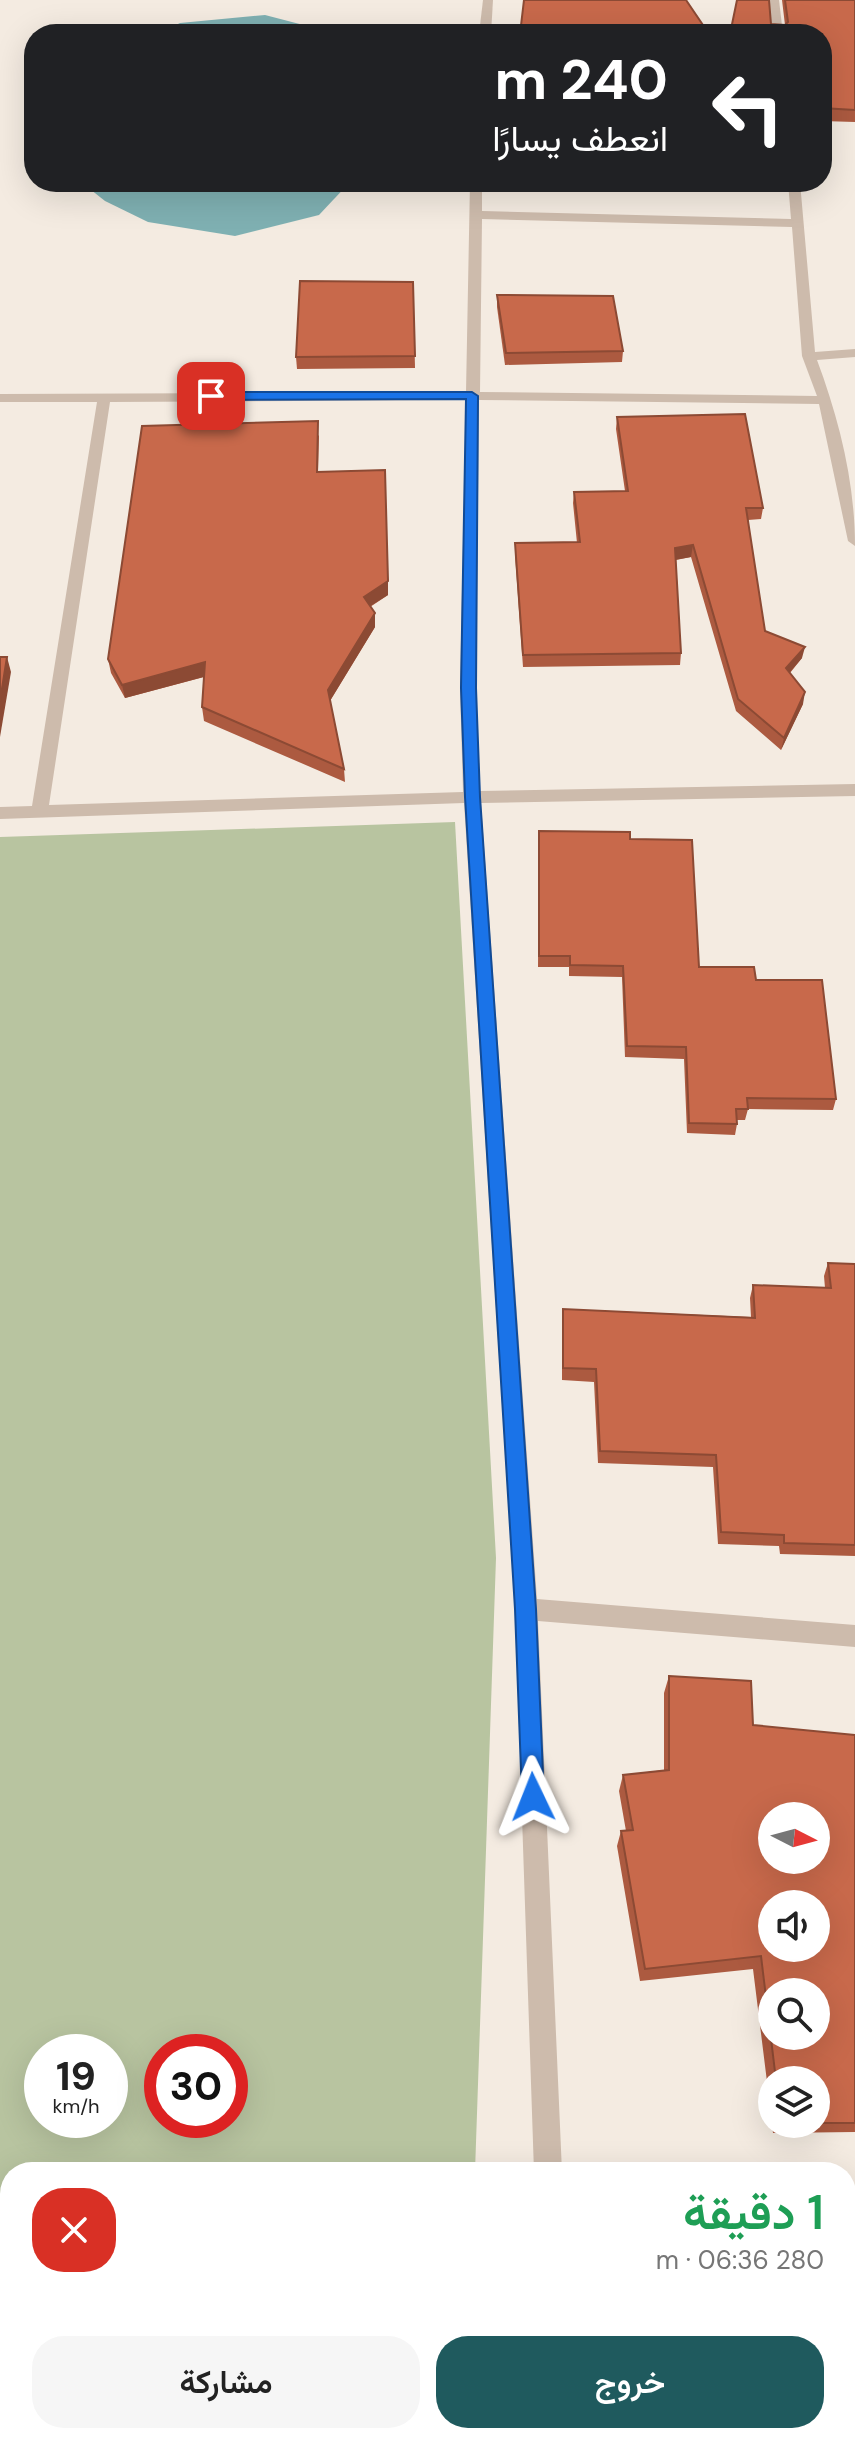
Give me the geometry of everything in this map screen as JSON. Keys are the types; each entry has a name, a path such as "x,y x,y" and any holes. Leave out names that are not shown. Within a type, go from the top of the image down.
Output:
{"street":[{"path":"486,24 488,0"},
{"path":"774,0 776,24"},
{"path":"476,192 468,688 472,797 526,1609 548,2162"},
{"path":"795,192 809,356 825,400 855,541"},
{"path":"476,215 799,223"},
{"path":"809,356 855,353"},
{"path":"0,398 472,396 825,400"},
{"path":"40,811 104,398"},
{"path":"0,813 472,797 855,790"},
{"path":"526,1609 855,1636"}],"green space":[{"path":"455,822 496,1558 475,2162 0,2162 0,837"}],"water":[{"path":"265,15 300,24 178,24"},
{"path":"94,192 341,192 319,215 235,236 148,222"}],"building":[{"path":"524,0 686,0 702,24 521,24"},
{"path":"737,0 769,0 771,24 732,24"},
{"path":"785,0 855,0 855,110 832,109 832,24 786,24"},
{"path":"300,281 413,282 415,356 296,357"},
{"path":"497,295 613,296 623,351 506,353"},
{"path":"745,414 763,508 746,508 765,631 805,647 786,668 805,692 784,738 738,699 693,545 675,548 681,653 523,655 515,543 580,542 574,492 628,491 617,417"},
{"path":"318,421 317,472 385,470 388,581 364,597 375,613 328,690 344,769 202,707 205,662 122,685 108,659 142,426"},
{"path":"0,657 7,657 0,701"},
{"path":"539,831 630,832 630,839 692,840 699,967 754,967 756,980 822,980 836,1099 747,1098 748,1109 736,1109 737,1124 689,1123 686,1047 627,1046 623,966 570,965 570,956 539,956"},
{"path":"828,1263 855,1264 855,1545 784,1543 784,1535 721,1532 716,1455 600,1451 596,1369 563,1368 563,1309 755,1318 753,1285 831,1288"},
{"path":"669,1676 751,1681 753,1725 855,1735 855,2123 830,2123 830,2066 774,2066 772,2050 830,2050 830,1978 764,1978 762,1962 830,1962 830,1890 758,1890 758,1956 645,1969 621,1831 633,1830 623,1775 669,1770"}],"route":[{"path":"211,396 472,396 468,688 472,797 526,1609 533,1797"}]}
